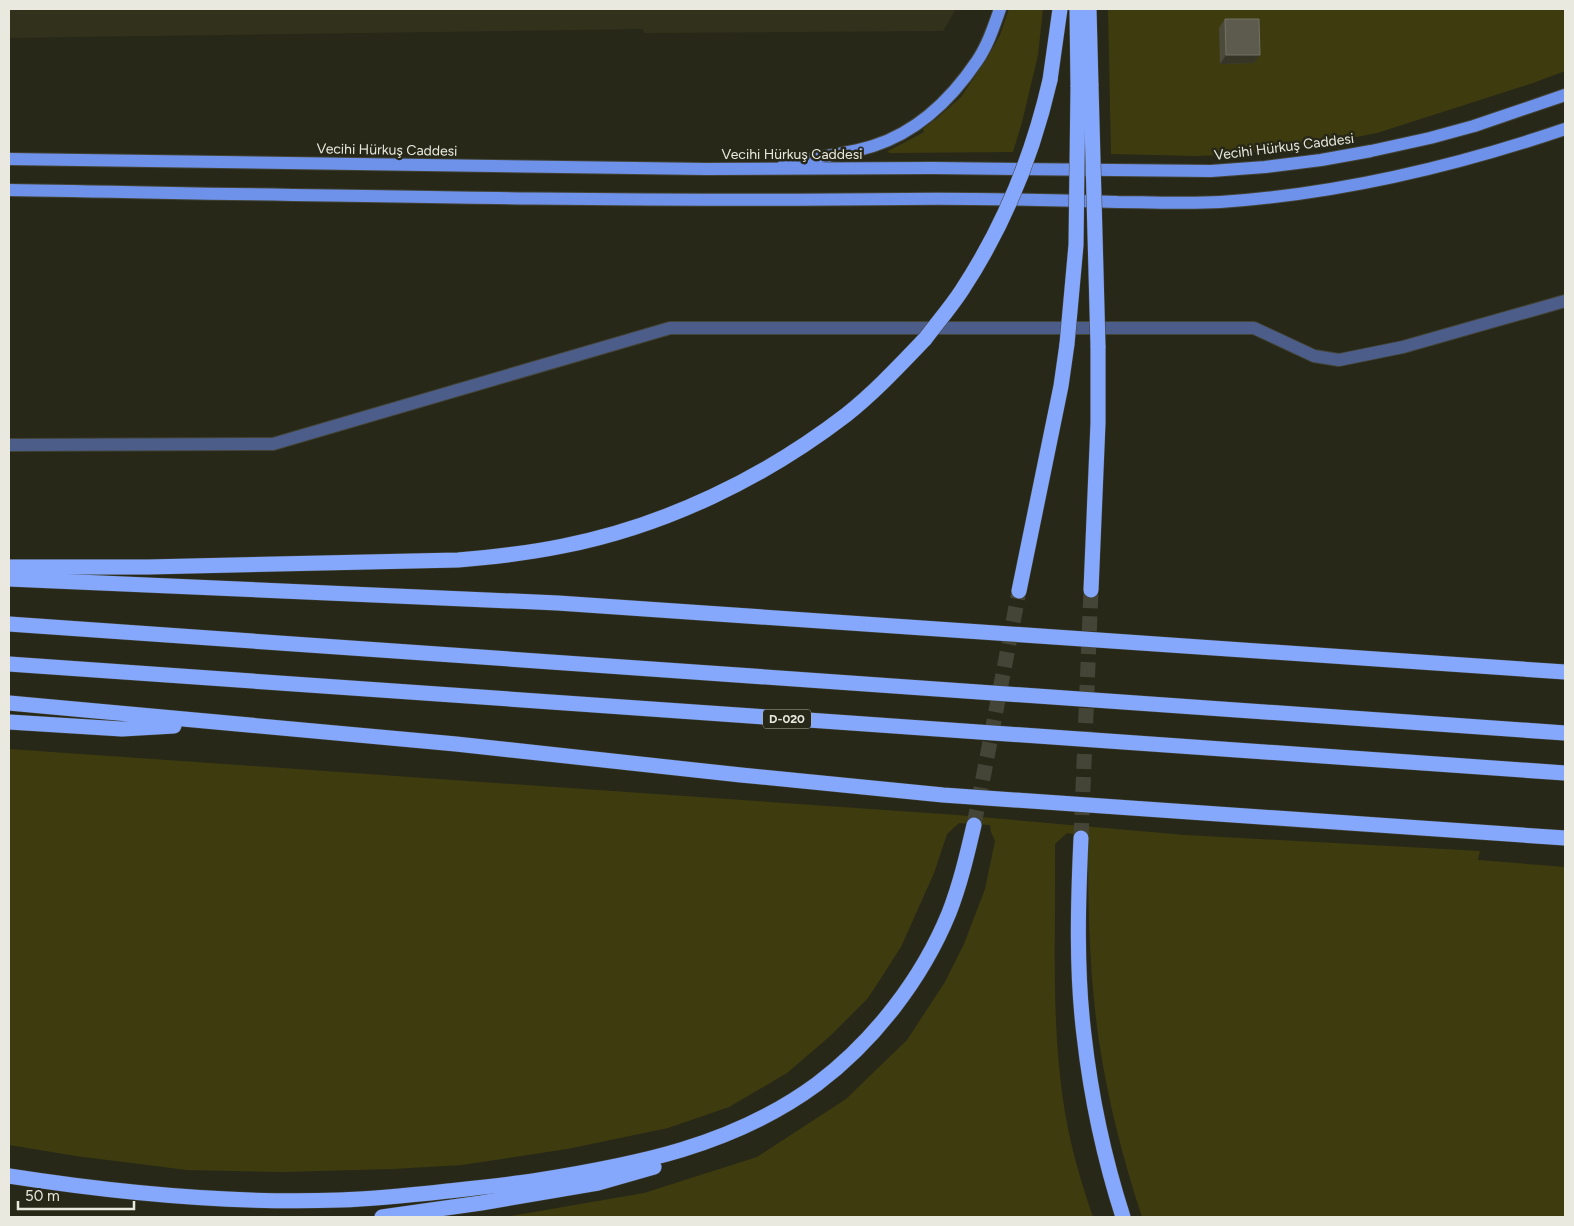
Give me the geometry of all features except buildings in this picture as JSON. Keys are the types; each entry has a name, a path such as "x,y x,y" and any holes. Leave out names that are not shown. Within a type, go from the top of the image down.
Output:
{"highway":[{"path":"9,567 120,567 449,560 508,555 565,546 660,518 717,494 768,467 808,443 848,414 884,382 925,339 961,292 995,234 1017,185 1028,154 1043,109 1050,80 1060,9"},
{"path":"1077,9 1084,86 1098,346 1098,423 1091,590"},
{"path":"1019,591 1067,344 1076,245 1089,9"},
{"path":"9,579 651,609 1565,672"},
{"path":"9,624 1565,733"},
{"name":"D-020","path":"9,664 1565,773"},
{"path":"9,703 466,745 741,775 943,794 1565,838"},
{"path":"9,722 122,729 166,727 208,722"},
{"path":"382,1217 481,1203 598,1183 660,1165 690,1154 774,1112 820,1082 866,1040 896,1005 923,963 948,915 957,890 974,825"},
{"path":"1081,838 1079,934 1084,1033 1100,1132 1123,1217"},
{"path":"9,1176 77,1186 185,1197 279,1200 382,1198 504,1185 585,1172 668,1154 701,1145 726,1135"}],"main road":[{"path":"762,170 874,146 914,126 941,106 978,59 992,31 1000,9"},
{"name":"Vecihi Hürkuş Caddesi","path":"9,159 762,170 933,168 1211,171 1266,167 1363,152 1430,138 1565,95"},
{"path":"9,190 578,200 931,199 1216,202 1286,196 1394,178 1467,160 1565,129"}],"street":[{"path":"9,445 273,444 670,328 1254,328 1314,356 1339,360 1403,347 1565,301"}],"shaded area":[{"path":"9,9 956,9 943,31 644,33 643,29 9,38"},
{"path":"1009,9 1043,9 1038,55 1013,152 889,153 888,151 924,132 923,129 961,97 1000,35"},
{"path":"1108,9 1565,9 1565,71 1377,133 1331,142 1246,154 1196,156 1111,154"},
{"path":"9,749 957,815 1185,835 1480,851 1478,860 1565,867 1565,1217 1142,1217 1117,1130 1099,1041 1091,964 1088,837 1067,833 1055,844 1055,981 1058,1050 1068,1131 1093,1217 505,1217 644,1193 757,1157 846,1099 907,1040 945,982 964,944 985,889 995,841 990,825 959,823 947,834 934,873 901,947 868,998 829,1037 787,1073 729,1107 668,1128 567,1149 462,1165 282,1172 187,1170 76,1156 9,1145"}],"tunnel":[{"path":"1081,838 1091,590"},
{"path":"974,825 1019,591"}]}
